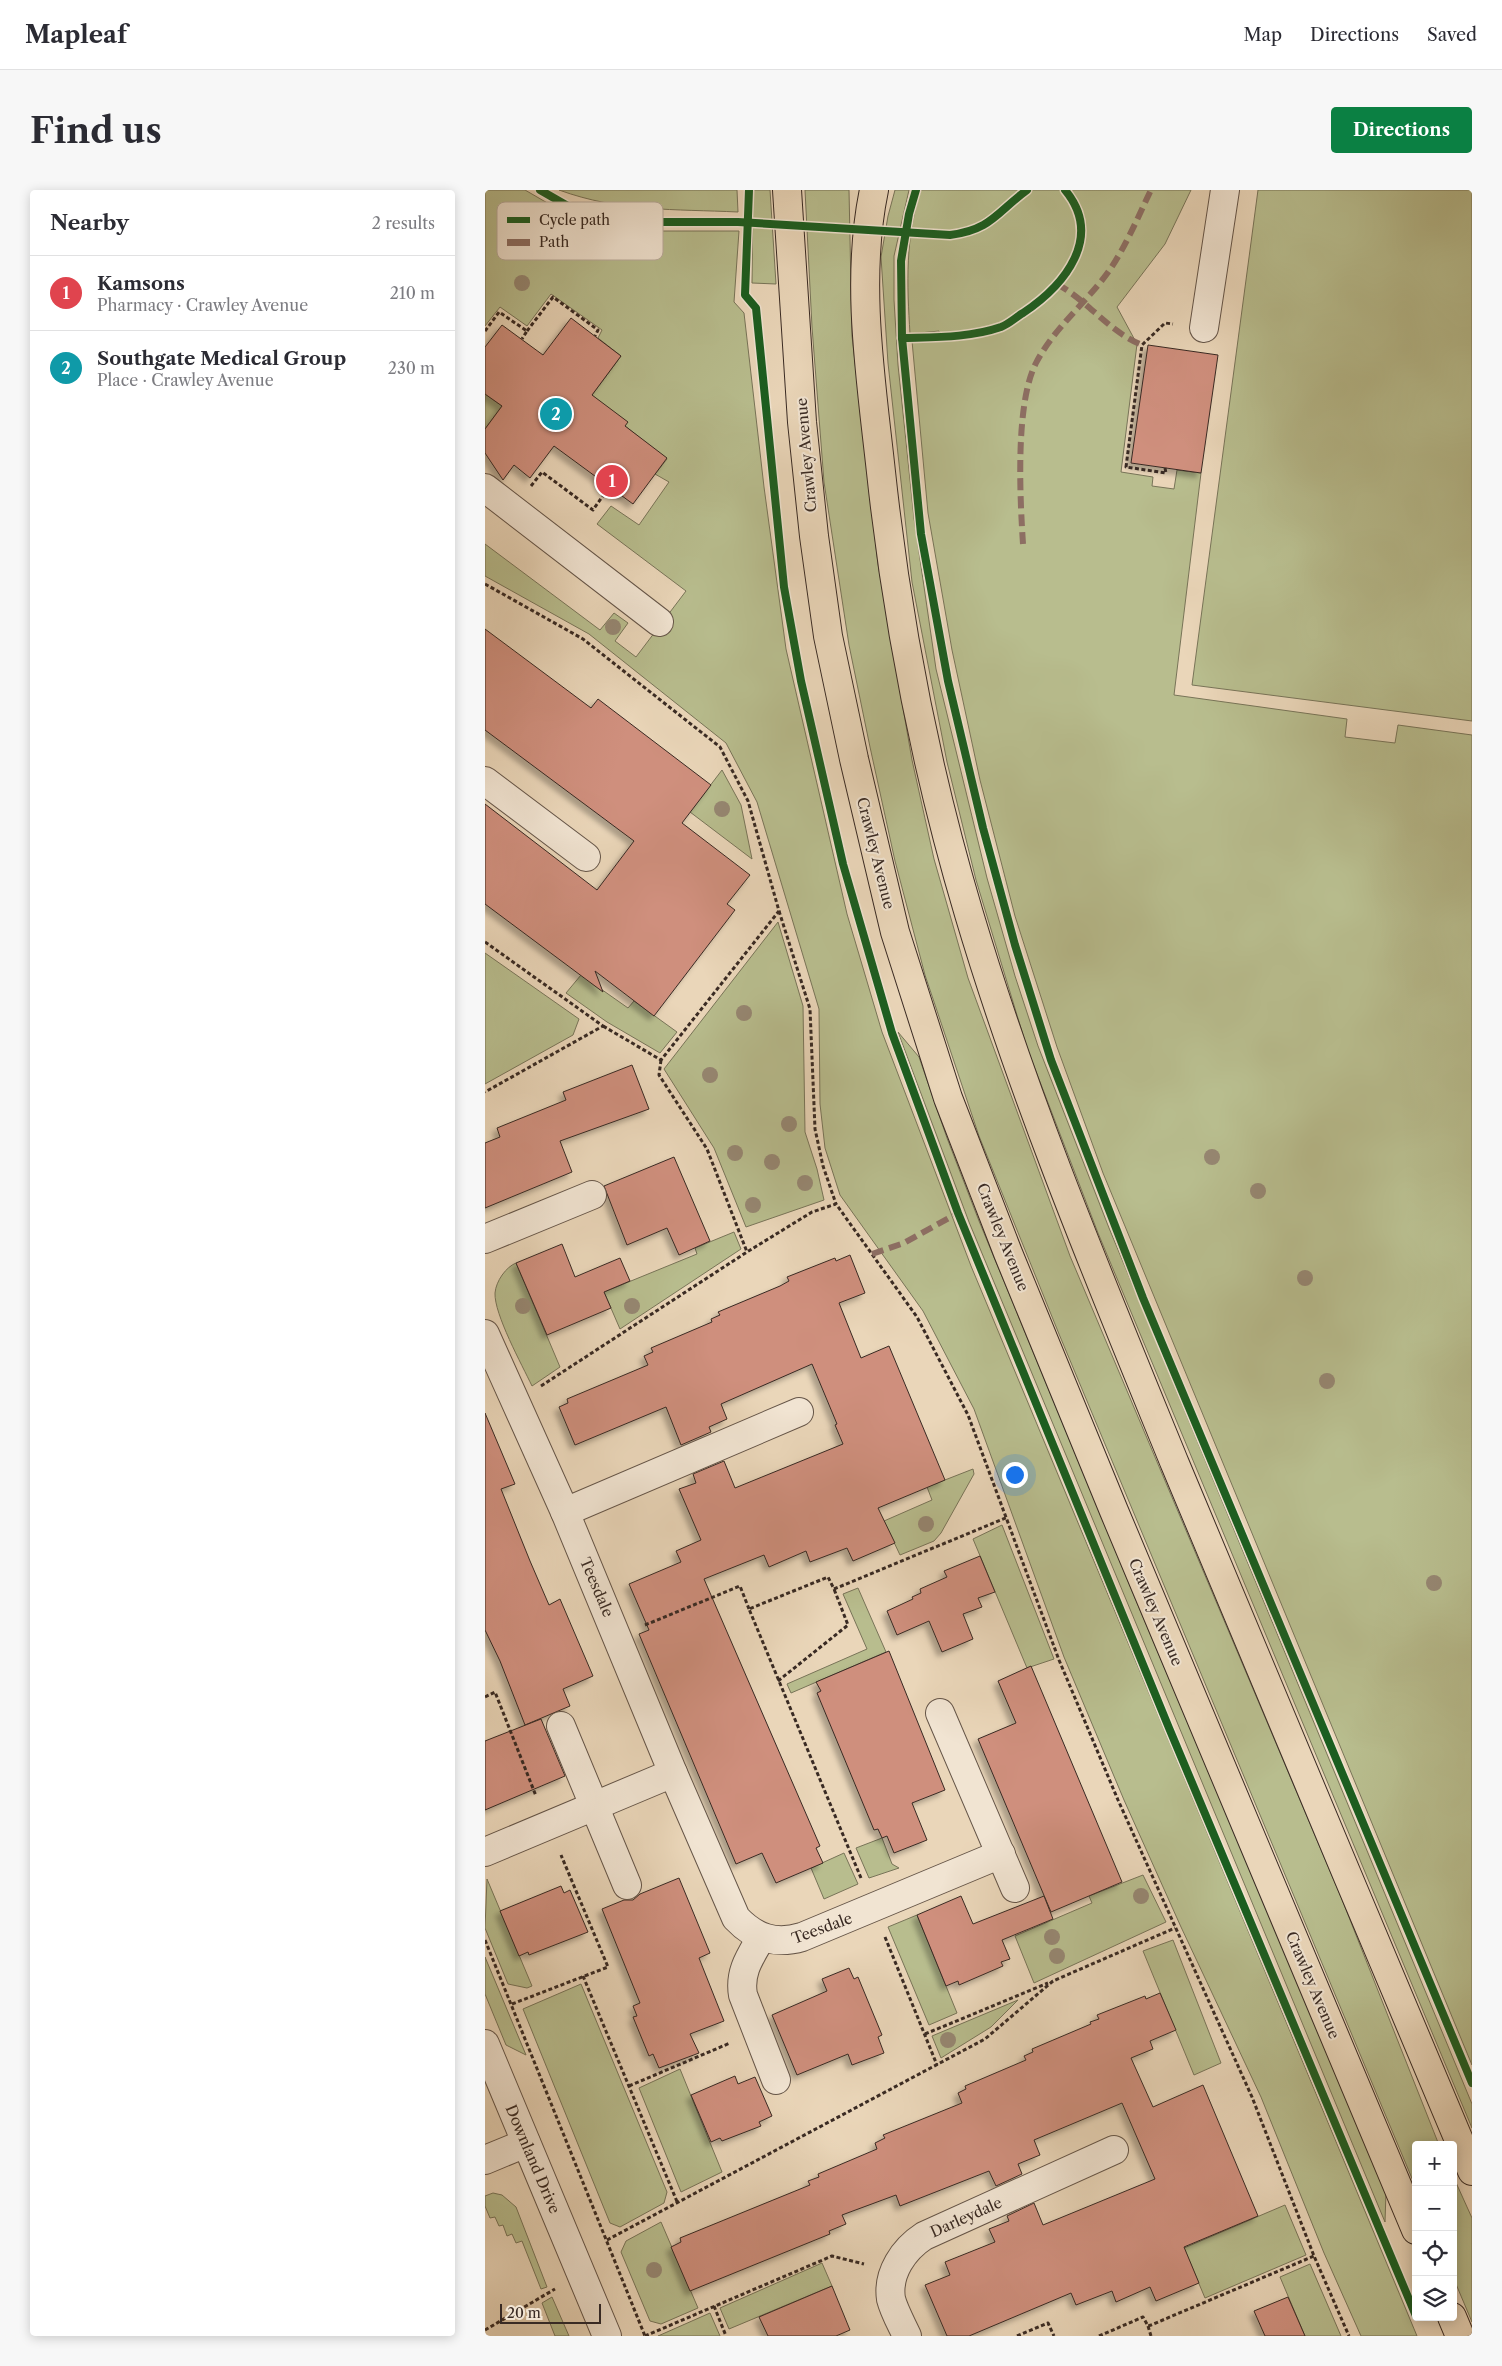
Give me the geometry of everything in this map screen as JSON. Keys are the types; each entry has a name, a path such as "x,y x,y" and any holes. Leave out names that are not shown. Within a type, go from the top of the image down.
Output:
{"main road":[{"name":"Crawley Avenue","path":"787,190 802,422 815,545 829,636 850,740 895,932 948,1098 1008,1253 1114,1511 1412,2220"},
{"path":"874,190 864,260 873,391 887,525 903,627 932,777 969,912 1009,1037 1078,1228 1244,1631 1472,2171"},
{"path":"1454,2321 1460,2336"}],"street":[{"path":"1204,328 1225,190"},
{"path":"485,488 659,622"},
{"path":"485,781 586,858"},
{"path":"485,1239 592,1195"},
{"name":"Teesdale","path":"485,1334 565,1512 673,1773 736,1918 746,1929 761,1938 788,1941 874,1908 1001,1854"},
{"path":"565,1512 799,1412"},
{"path":"940,1713 1015,1888"},
{"path":"561,1726 627,1885"},
{"path":"485,1852 673,1773"},
{"path":"761,1938 743,1970 741,1982 743,1995 777,2080"},
{"name":"Downland Drive","path":"485,2044 607,2336"},
{"path":"485,2160 526,2143"},
{"name":"Darleydale","path":"893,2272 910,2247 924,2236 1114,2150"},
{"path":"893,2272 891,2300 907,2336"}],"path":[{"path":"522,339 553,297 598,330 595,336"},
{"path":"485,331 499,312 527,331"},
{"path":"1165,468 1166,472 1126,467 1142,345 1165,323 1204,328"},
{"path":"527,491 542,472 593,510 609,487"},
{"path":"485,584 583,639 720,747 748,801 779,911 810,1009 815,1129 823,1166 836,1204 917,1317 968,1415 1059,1660 1118,1800 1252,2097 1314,2256 1349,2336"},
{"path":"747,1252 707,1149 659,1075 661,1060 779,911"},
{"path":"485,942 603,1026 661,1060"},
{"path":"485,1092 603,1026"},
{"path":"515,1403 747,1252 812,1212 836,1204"},
{"path":"834,1590 1007,1517"},
{"path":"749,1608 828,1577 848,1625 778,1681"},
{"path":"617,1636 740,1586 937,2065"},
{"path":"485,1697 495,1692 608,1967 512,2004"},
{"path":"925,2034 1175,1928"},
{"path":"485,1940 645,2336 832,2256 893,2272"},
{"path":"583,1976 678,2204"},
{"path":"607,2240 678,2204 985,2039 1053,1981"},
{"path":"629,2086 757,2032"},
{"path":"1148,2326 1314,2256"},
{"path":"485,2330 582,2273 613,2260"},
{"path":"714,2306 726,2336"},
{"path":"1099,2336 1143,2317 1151,2336"},
{"path":"1017,2336 1048,2323 1054,2336"}],"green space":[{"path":"485,190 525,190 546,202 497,202 497,260 663,260 663,231 739,231 734,302 744,313 764,487 786,649 847,914 882,1032 971,1266 1417,2336 1361,2336 1324,2253 1261,2097 1124,1800 1064,1657 974,1409 923,1311 840,1195 825,1148 820,1104 819,1009 757,802 726,743 589,634 485,576 485,544 600,630 614,613 628,623 615,641 636,657 686,591 597,524 611,506 639,525 669,482 655,474 667,459 625,426 592,395 621,356 598,338 602,330 551,294 527,326 500,307 485,326"},
{"path":"559,190 737,190 738,212 663,209 663,202 603,202"},
{"path":"753,190 770,190 776,284 752,283"},
{"path":"805,190 849,190 852,336 878,564 912,760 934,859 968,978 1070,1256 1341,1897 1437,2141 1412,2141 1412,2178 1059,1334 979,1136 925,975 895,861 849,645 824,482 812,327"},
{"path":"895,190 909,190 894,256 894,300 898,365 914,518 936,669 987,878 1015,976 1038,1046 1109,1228 1472,2104 1472,2128 1098,1233 1027,1048 976,880 947,762 912,582 888,363 881,257 888,216"},
{"path":"921,190 1191,190 1165,244 1117,307 1137,344 1121,472 1153,477 1152,486 1174,489 1177,470 1201,473 1174,695 1347,719 1345,737 1395,743 1398,725 1472,735 1472,2065 1103,1173 1057,1047 1015,916 980,780 952,650 928,513 912,341 939,340 939,331 910,334 908,297 908,261 912,225"},
{"path":"1258,190 1472,190 1472,721 1192,685"},
{"path":"485,394 502,406 485,429"},
{"path":"722,770 741,805 752,859 690,812"},
{"path":"778,922 803,1006 805,1132 817,1169 824,1200 746,1227 714,1148 664,1069"},
{"path":"485,953 579,1019 573,1035 485,1084"},
{"path":"581,975 628,1008 634,1001 677,1032 660,1053 607,1022 566,993"},
{"path":"898,1032 919,1057 947,1138 979,1221 1135,1598 1386,2192 1385,2222 969,1222"},
{"path":"734,1232 741,1249 620,1329 604,1292 697,1254 695,1248"},
{"path":"516,1263 560,1367 532,1386 509,1340 496,1302 495,1293 499,1279 505,1271"},
{"path":"973,1469 974,1474 941,1533 934,1541 900,1555 884,1521 932,1500 927,1487"},
{"path":"1002,1525 1054,1659 1027,1668 973,1539"},
{"path":"858,1588 886,1652 791,1693 787,1684 867,1649 843,1594"},
{"path":"882,1838 892,1864 899,1868 869,1878 856,1848"},
{"path":"844,1853 858,1884 824,1899 811,1868"},
{"path":"1143,1875 1166,1922 1034,1983 1015,1936 1092,1903 1089,1896"},
{"path":"487,1879 532,1986 527,1988 508,1984 485,1928"},
{"path":"917,1915 957,2013 929,2025 888,1927"},
{"path":"1173,1940 1221,2063 1194,2075 1143,1951"},
{"path":"485,1957 526,2055 506,2045 485,1994"},
{"path":"581,1984 667,2192 664,2203 620,2227 610,2223 523,2009"},
{"path":"1018,2000 991,2027 941,2058 932,2036"},
{"path":"680,2069 722,2172 681,2192 639,2088"},
{"path":"1457,2185 1472,2218 1472,2322 1457,2286"},
{"path":"493,2193 502,2195 516,2207 547,2287 541,2289 522,2241 516,2243 512,2234 507,2236 503,2225 499,2226 495,2217 490,2218 485,2206 485,2196"},
{"path":"1285,2205 1306,2255 1205,2298 1184,2248"},
{"path":"661,2222 698,2308 661,2324 650,2321 621,2252 626,2241"},
{"path":"822,2263 832,2286 729,2329 720,2308"},
{"path":"1310,2264 1341,2336 1305,2336 1280,2277"},
{"path":"552,2297 569,2336 555,2336 542,2303"},
{"path":"710,2313 720,2336 658,2336"}],"building":[{"path":"571,318 621,356 592,395 628,422 625,426 667,458 633,504 554,446 530,478 514,465 503,480 485,453 485,429 502,406 485,394 485,347 502,325 543,355"},
{"path":"1148,345 1218,355 1201,473 1131,463"},
{"path":"485,629 591,708 598,699 711,785 682,823 750,875 727,904 735,910 654,1016 595,971 603,992 485,904 485,804 597,890 634,841 485,730"},
{"path":"632,1065 649,1109 560,1141 572,1172 485,1208 485,1143 500,1137 497,1128 566,1100 563,1092"},
{"path":"674,1157 710,1241 679,1255 667,1228 627,1245 604,1186"},
{"path":"562,1244 575,1277 620,1258 630,1281 604,1292 611,1308 547,1335 516,1263"},
{"path":"850,1255 865,1293 839,1303 861,1358 889,1346 945,1480 878,1508 895,1543 853,1561 847,1548 810,1562 806,1551 769,1567 764,1555 704,1579 820,1846 816,1848 823,1863 776,1883 762,1853 736,1864 639,1634 649,1630 629,1584 681,1562 676,1551 701,1540 679,1489 696,1483 693,1474 724,1461 735,1488 843,1444 835,1425 837,1424 812,1364 721,1404 727,1419 709,1427 711,1432 681,1445 666,1407 575,1445 559,1407 568,1403 567,1399 648,1365 644,1356 653,1352 651,1348 712,1322 711,1319 720,1315 718,1312 780,1286 789,1281 787,1277 835,1258 836,1261"},
{"path":"485,1413 515,1484 501,1489 530,1561 549,1605 560,1599 593,1676 563,1689 570,1706 525,1725 500,1661 485,1630"},
{"path":"980,1556 995,1592 978,1598 982,1607 963,1614 973,1639 942,1652 929,1621 897,1635 887,1611 913,1599 912,1597 921,1593 920,1589 947,1577 944,1571"},
{"path":"889,1651 945,1790 912,1803 927,1840 894,1853 887,1836 882,1838 878,1829 874,1830 817,1693 821,1691 816,1682"},
{"path":"1031,1666 1122,1882 1051,1912 978,1739 1016,1723 998,1681"},
{"path":"541,1719 565,1776 485,1810 485,1741"},
{"path":"679,1878 710,1953 699,1958 724,2021 690,2034 699,2053 659,2068 653,2054 649,2056 633,2017 637,2016 633,2006 640,2003 602,1909 624,1900 633,1900 640,1894"},
{"path":"561,1886 564,1893 570,1890 588,1932 529,1955 528,1952 519,1956 500,1911"},
{"path":"961,1896 973,1924 1044,1896 1053,1919 1002,1940 1010,1959 1001,1962 1003,1966 959,1985 958,1981 946,1986 917,1915"},
{"path":"849,1968 854,1979 858,1977 882,2035 878,2037 884,2053 852,2065 848,2054 797,2075 772,2015 827,1991 822,1979"},
{"path":"1160,1993 1176,2030 1150,2041 1153,2049 1131,2058 1153,2107 1203,2085 1258,2216 1184,2247 1199,2283 1156,2301 1150,2287 1116,2302 1112,2291 1076,2305 1071,2293 969,2336 947,2336 925,2285 950,2275 945,2262 995,2242 989,2229 1009,2221 1007,2216 1034,2203 1043,2225 1155,2179 1122,2103 1034,2140 1040,2155 1018,2164 1022,2174 996,2186 989,2171 900,2206 896,2195 842,2215 846,2224 829,2231 830,2234 690,2291 671,2247 681,2242 680,2238 810,2185 808,2181 819,2177 818,2174 877,2149 875,2143 885,2138 883,2135 962,2103 958,2093 966,2089 965,2086 1026,2060 1024,2056 1033,2052 1032,2049 1091,2024 1090,2022 1099,2019 1097,2015 1145,1996 1146,1999"},
{"path":"735,2076 738,2084 755,2077 772,2116 759,2122 761,2126 722,2141 720,2138 711,2142 691,2095"},
{"path":"832,2286 850,2330 836,2336 768,2336 759,2317"},
{"path":"1288,2297 1305,2336 1265,2336 1254,2311"}],"marked path":[{"path":"1023,544 1020,477 1022,426 1029,381 1043,350 1109,271 1151,190"},
{"path":"1057,284 1079,299 1119,332 1142,345"},
{"path":"872,1254 904,1243 958,1213"}],"cycle path":[{"path":"540,190 561,202"},
{"path":"749,190 745,295 756,308 784,587 801,681 843,864 892,1033 958,1213 1169,1728 1412,2306"},
{"path":"916,190 909,214 901,261 902,338 921,534 948,681 983,828 1015,945 1051,1060 1143,1298 1472,2083"},
{"path":"663,222 738,222 950,235 975,229 993,219 1027,190"},
{"path":"902,338 952,336 989,331 1007,324 1053,289 1074,259 1080,242 1081,225 1076,208 1065,190"}],"place":[{"name":"Southgate Medical Group","path":"556,414"},
{"name":"Kamsons","path":"612,481"}]}
